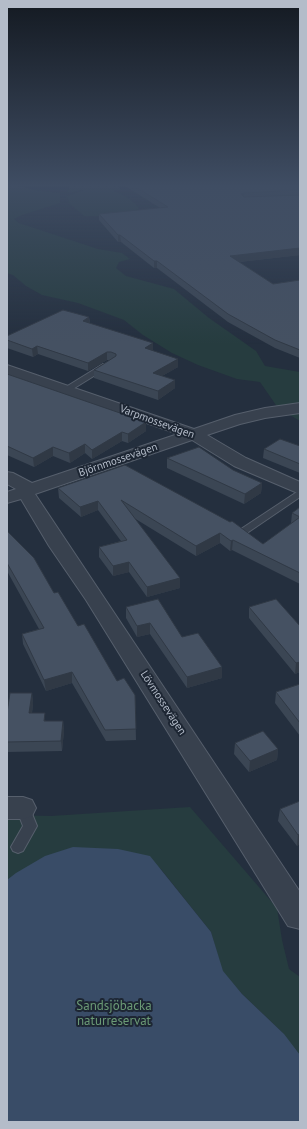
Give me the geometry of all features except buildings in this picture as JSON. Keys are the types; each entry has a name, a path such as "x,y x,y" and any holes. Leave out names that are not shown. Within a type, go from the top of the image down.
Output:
{"street":[{"name":"Varpmossevägen","path":"7,370 193,434 240,462 300,489"},
{"name":"Björnmossevägen","path":"21,493 236,420 265,413 300,408"},
{"name":"Lövmossevägen","path":"7,477 21,493 98,602 299,917"}],"lane":[{"path":"65,390 111,363"},
{"path":"244,531 300,493"},
{"path":"15,808 30,826 18,847"}],"green space":[{"path":"7,239 67,239 98,249 122,253 130,259 119,262 116,268 126,276 174,289 209,318 256,351 265,366 300,372 300,421 278,408 260,382 237,379 198,365 172,353 143,335 124,320 78,303 42,295 26,286 13,275 7,273"},
{"name":"Sandsjöbacka naturreservat","path":"190,807 277,908 282,940 289,969 300,977 300,1122 7,1122 7,815 51,816","holes":["160,868 211,932 222,971 242,994 284,1034 218,982"]}],"water":[{"name":"Sandsjöbacka naturreservat","path":"73,847 118,849 150,856 211,932 223,971 242,994 284,1034 300,1055 300,1122 7,1122 7,880 45,856"}]}
